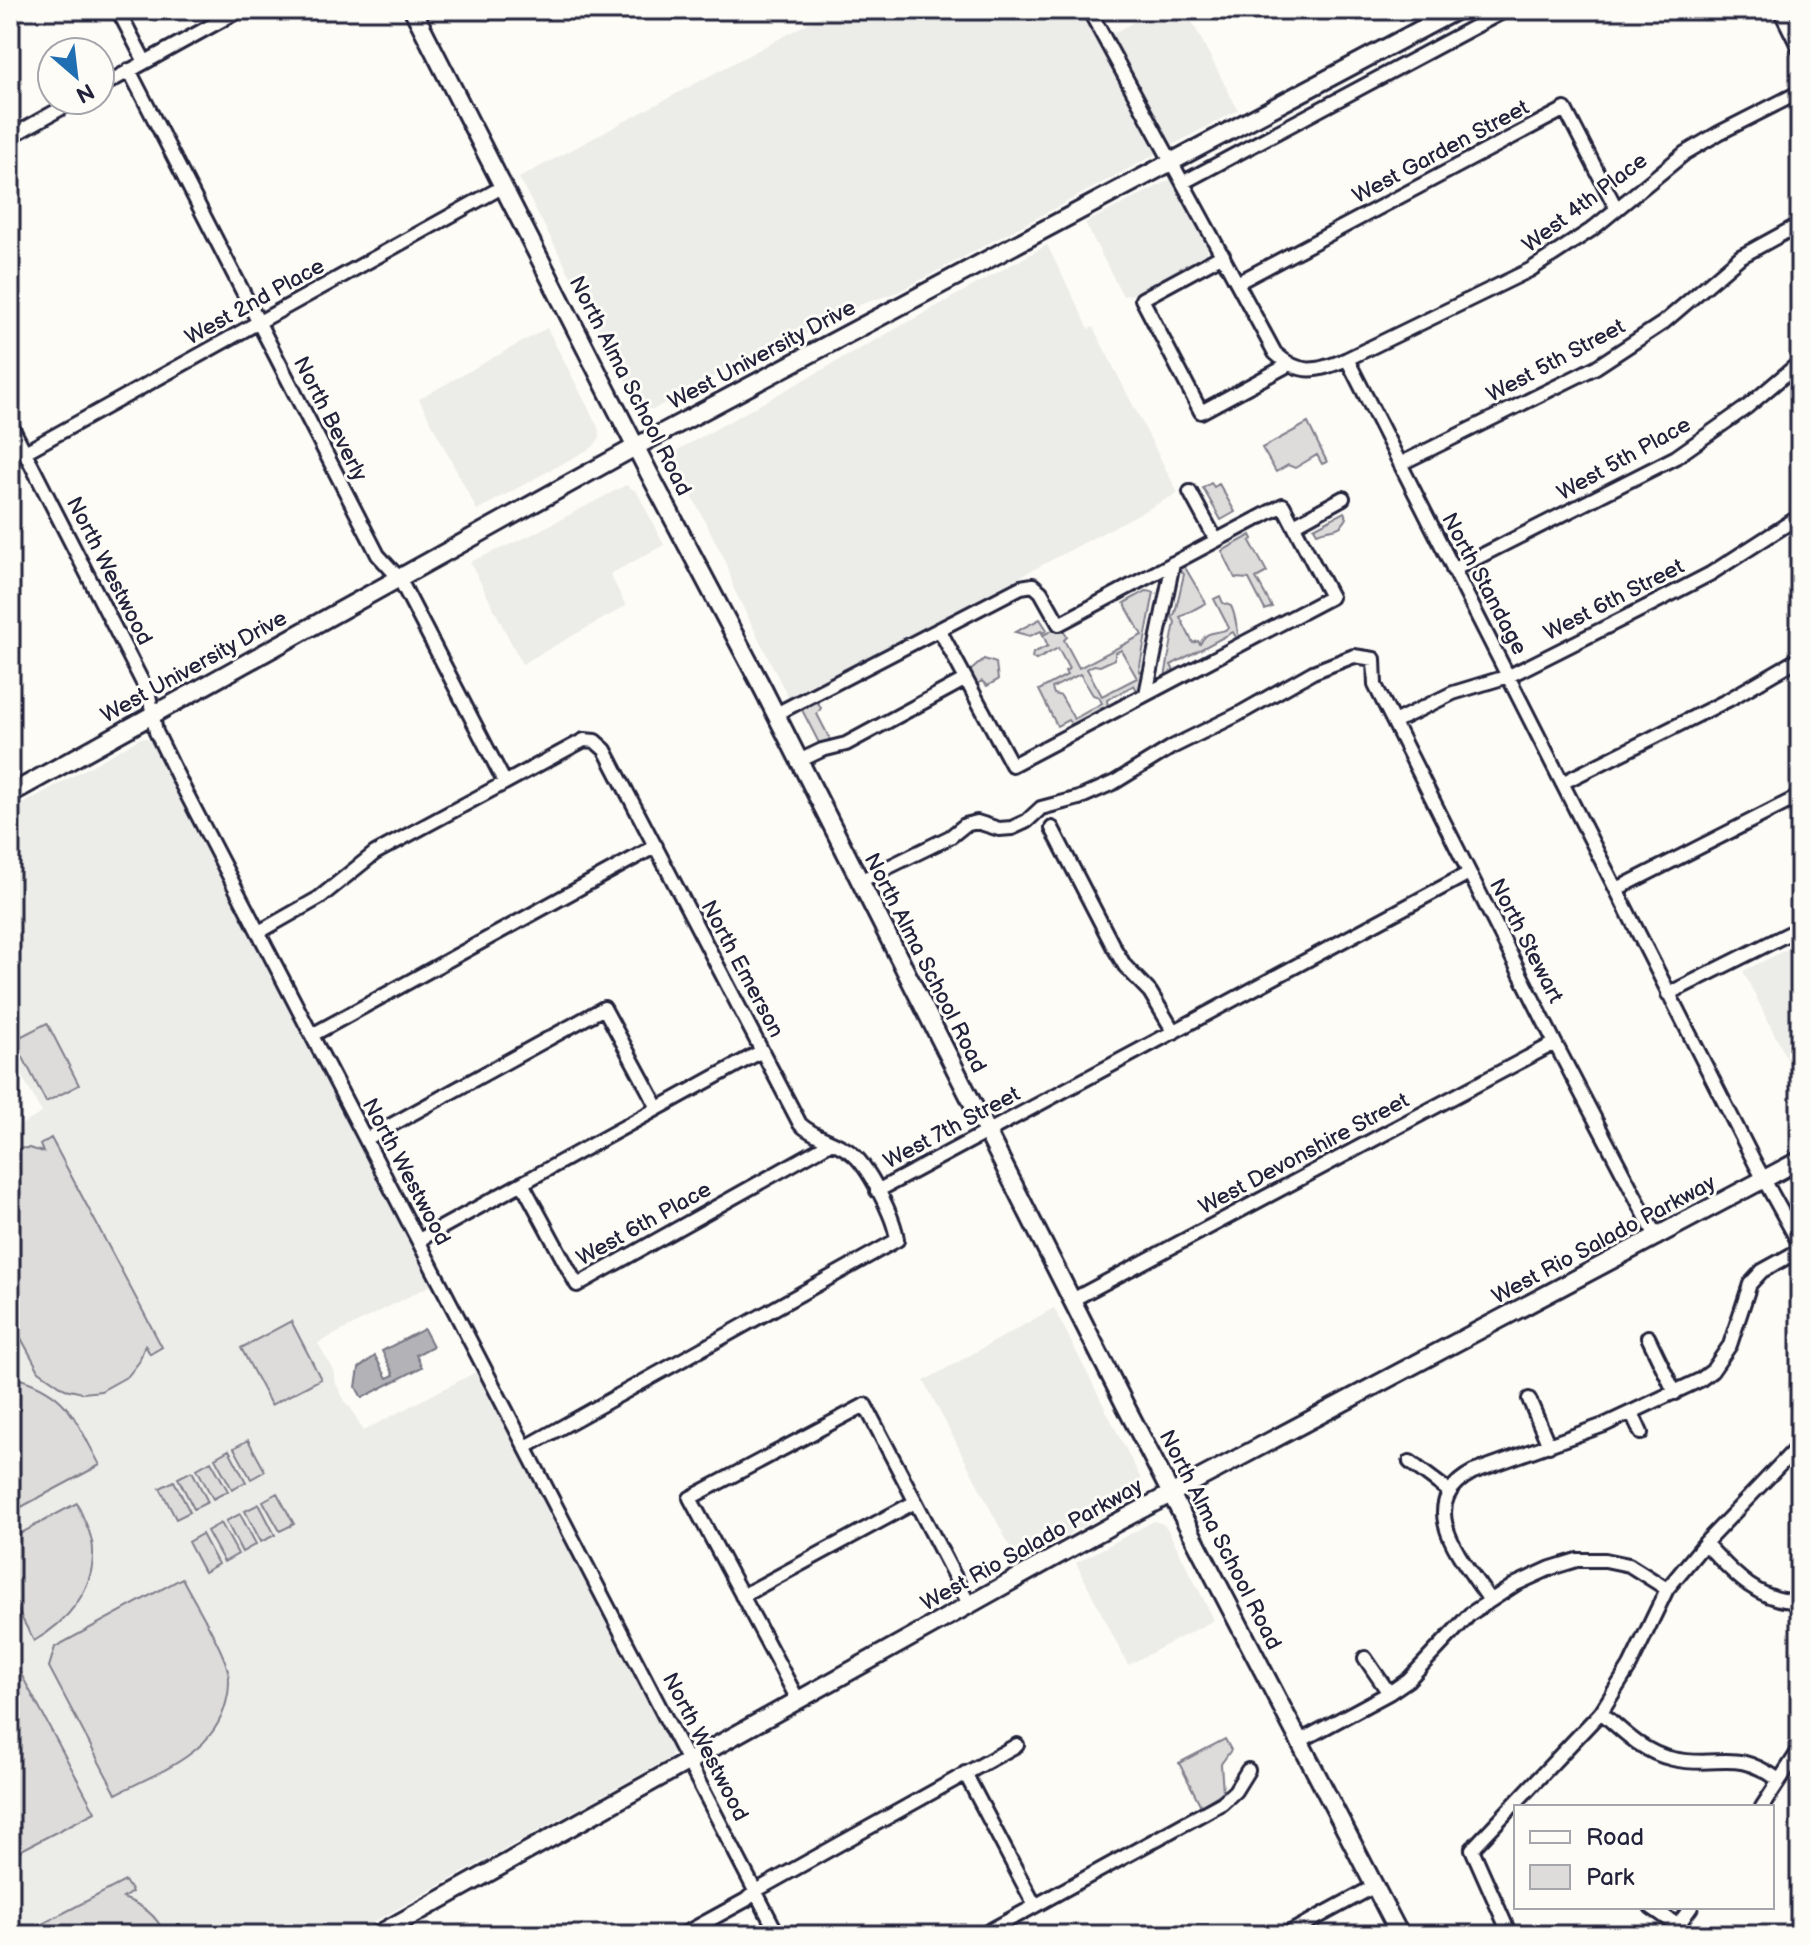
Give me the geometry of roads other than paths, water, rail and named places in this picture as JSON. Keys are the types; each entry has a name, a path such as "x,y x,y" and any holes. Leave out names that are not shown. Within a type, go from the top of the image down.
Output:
{"main road":[{"name":"North Alma School Road","path":"413,10 1400,1935"},
{"name":"West University Drive","path":"10,794 637,446 1457,10"},
{"name":"West Rio Salado Parkway","path":"377,1935 404,1928 690,1761 1171,1493 1800,1160"}],"street":[{"path":"118,10 145,62"},
{"path":"116,78 240,10"},
{"path":"1089,10 1275,353 1288,365 1311,370 1347,359"},
{"path":"1184,182 1506,10"},
{"path":"1780,10 1800,50"},
{"name":"North Beverly","path":"129,70 378,555 399,578 504,781"},
{"name":"West 4th Place","path":"1347,359 1530,270 1581,237 1685,153 1800,92"},
{"name":"West Garden Street","path":"1237,283 1565,109 1616,208"},
{"path":"10,137 47,116"},
{"name":"West 2nd Place","path":"25,452 504,186"},
{"name":"West 5th Street","path":"1400,464 1596,367 1663,323 1740,257 1800,224"},
{"path":"1223,255 1142,299 1201,412 1288,365"},
{"name":"North Standage","path":"1347,359 1668,994 1800,1247"},
{"name":"West 5th Place","path":"1453,570 1676,457 1747,407 1800,362"},
{"name":"North Westwood","path":"10,423 150,697 157,734 778,1935"},
{"path":"1190,492 1216,540"},
{"path":"1294,525 1343,498"},
{"path":"776,714 939,629 1021,587 1033,585 1041,592 1059,624 1283,505 1331,597 1012,765 939,629"},
{"name":"West 6th Street","path":"1394,722 1453,693 1509,676 1710,574 1800,516"},
{"path":"1146,694 1173,563"},
{"name":"North Stewart","path":"860,881 950,837 965,825 977,822 999,829 1012,828 1027,821 1041,808 1079,798 1115,782 1172,747 1313,672 1354,656 1374,659 1375,685 1657,1238"},
{"path":"1562,783 1728,700 1800,658"},
{"path":"799,761 822,750 846,744 966,679"},
{"name":"North Emerson","path":"504,781 584,740 595,741 605,750 800,1124 811,1135 853,1154 877,1191"},
{"path":"259,932 319,898 375,853 504,781"},
{"path":"1617,889 1800,796"},
{"path":"1052,828 1119,956 1150,992 1174,1032"},
{"path":"312,1035 656,846"},
{"name":"West 7th Street","path":"526,1447 897,1240 896,1229 877,1191 1469,873"},
{"path":"1668,994 1800,928"},
{"path":"366,1139 604,1008 658,1108"},
{"name":"West Devonshire Street","path":"1072,1300 1555,1043"},
{"path":"419,1240 762,1051"},
{"name":"West 6th Place","path":"522,1183 577,1285 832,1142"},
{"path":"1489,1599 1446,1530 1443,1515 1450,1492 1458,1481 1473,1472 1632,1413 1700,1380 1712,1371 1730,1345 1750,1284 1762,1271 1800,1247"},
{"path":"1648,1337 1675,1393"},
{"path":"1529,1399 1549,1446"},
{"path":"798,1700 690,1498 865,1405 969,1604"},
{"path":"1632,1413 1641,1433"},
{"path":"1510,1935 1472,1849 1601,1712 1630,1666 1667,1589 1705,1543 1799,1446"},
{"path":"1410,1462 1450,1492"},
{"path":"742,1596 915,1502"},
{"path":"1705,1543 1760,1593 1800,1601"},
{"path":"1300,1741 1408,1680 1452,1632 1489,1599 1551,1568 1577,1560 1605,1560 1629,1565 1667,1589"},
{"path":"1365,1658 1389,1693"},
{"path":"1601,1712 1630,1738 1670,1759 1746,1762 1762,1767 1779,1780"},
{"path":"682,1935 1017,1745"},
{"path":"1763,1805 1800,1749"},
{"path":"982,1935 1222,1803 1235,1791 1248,1770"},
{"path":"965,1773 1035,1906"},
{"path":"1285,1935 1375,1886"},
{"path":"1653,1909 1674,1930 1690,1909"}]}
